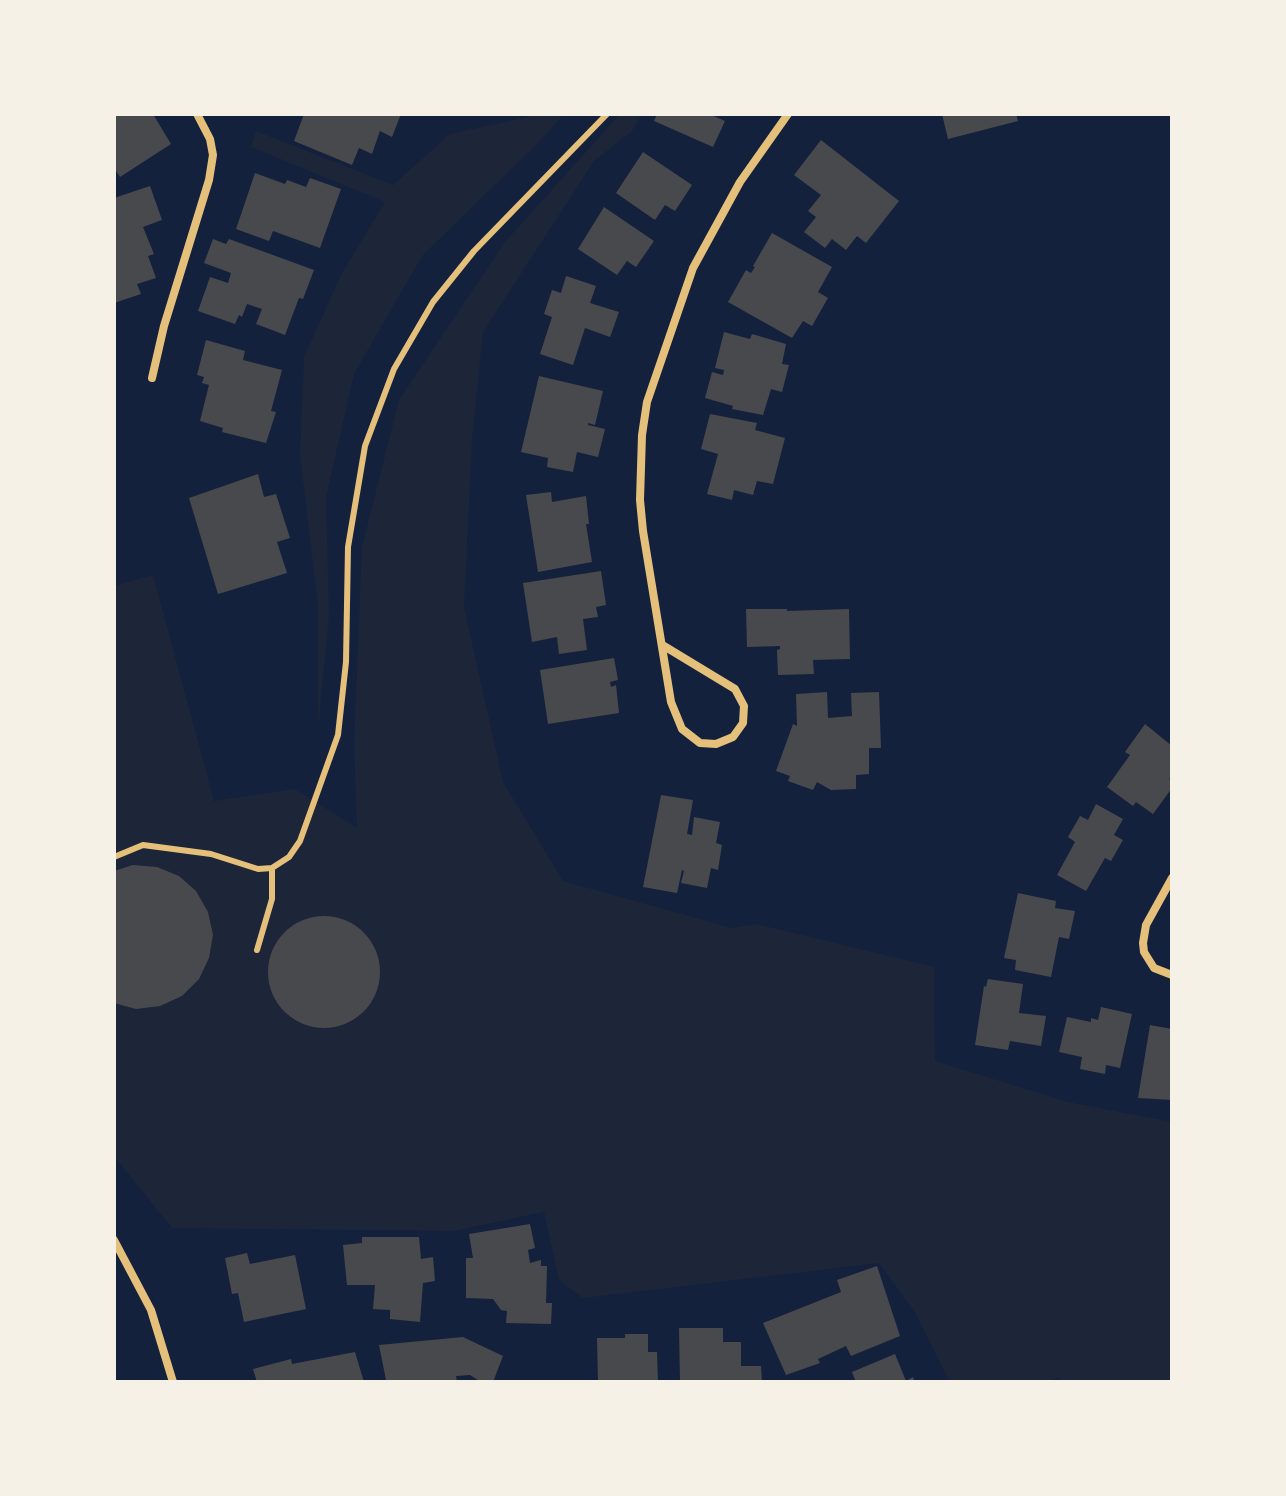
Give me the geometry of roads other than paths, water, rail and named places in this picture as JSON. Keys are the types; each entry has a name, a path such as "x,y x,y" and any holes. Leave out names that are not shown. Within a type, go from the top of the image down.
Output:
{"street":[{"path":"152,378 164,326 209,180 213,155 210,139 197,114"},
{"path":"664,646 735,689 744,706 743,723 733,737 716,744 700,743 682,729 671,702 640,500 642,435 647,402 693,268 740,182 788,114"},
{"path":"1172,878 1146,925 1143,943 1144,952 1154,968 1172,975"},
{"path":"114,1240 151,1310 173,1382"}],"lane":[{"path":"114,857 143,845 211,854 258,869 272,868 289,857 300,841 338,735 346,662 348,547 365,446 394,369 433,302 474,251 607,114"},
{"path":"257,950 272,899 272,868"}]}
